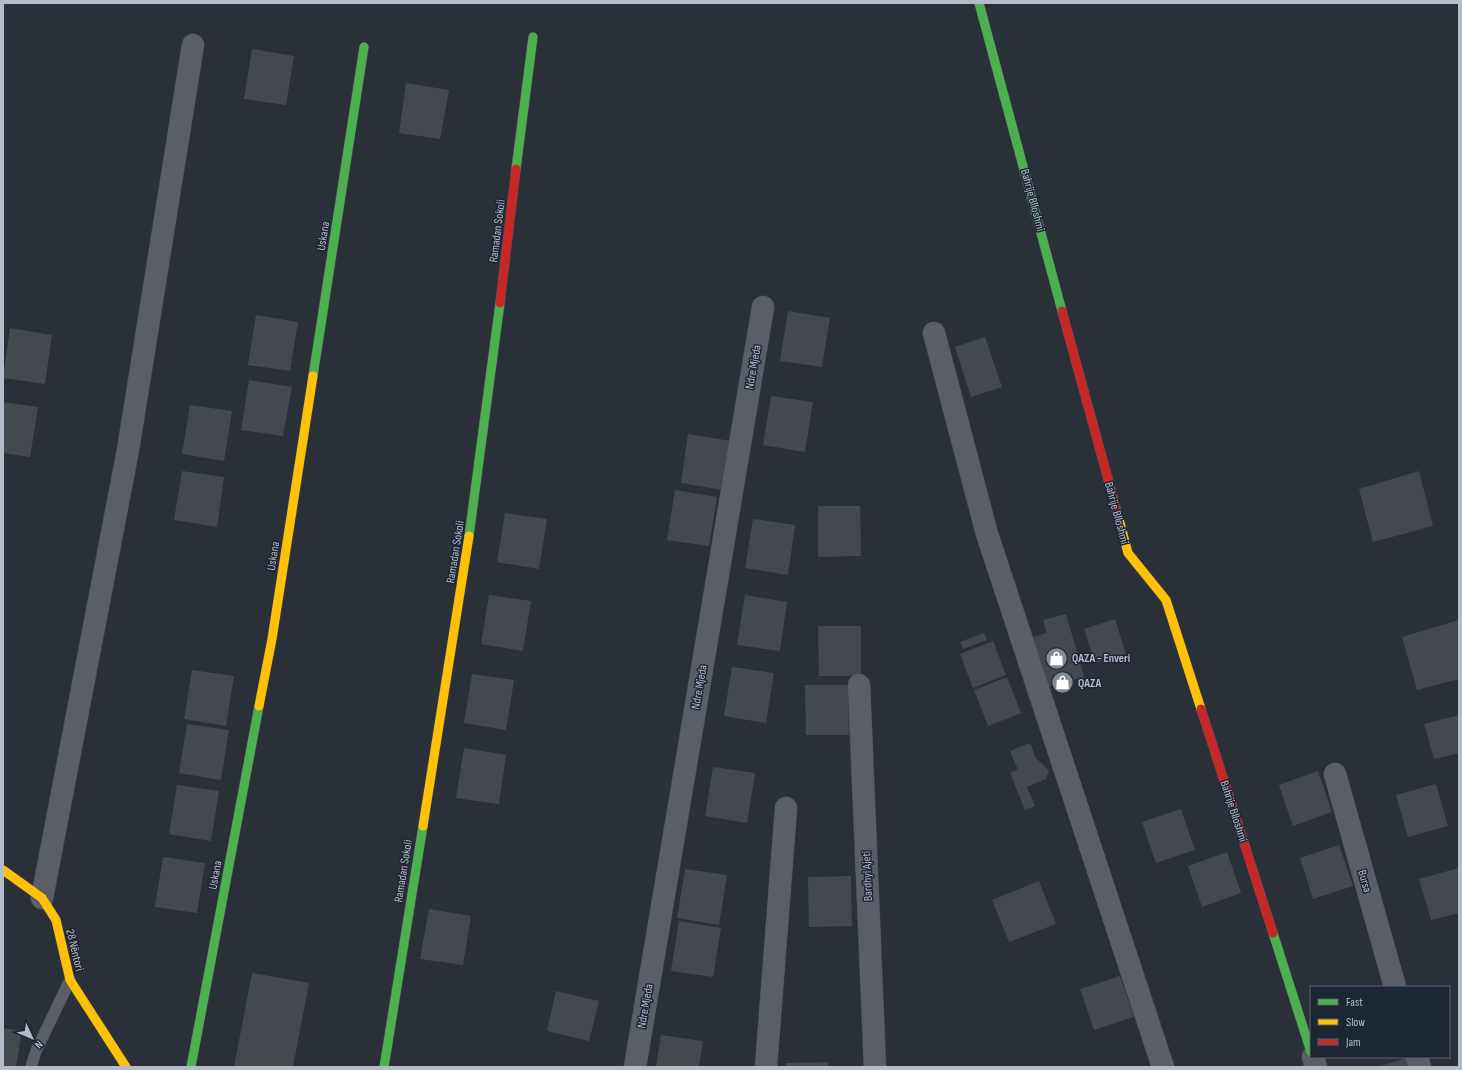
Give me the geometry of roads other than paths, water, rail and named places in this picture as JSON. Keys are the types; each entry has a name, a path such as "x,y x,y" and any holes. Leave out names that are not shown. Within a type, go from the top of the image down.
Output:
{"street":[{"name":"Bahrije Blloshmi","path":"979,3 1128,553 1166,600 1310,1049"},
{"name":"Ramadan Sokoli","path":"384,1067 474,507 533,38"},
{"path":"42,898 128,450 193,45"},
{"name":"Uskana","path":"191,1067 272,639 364,47"},
{"name":"Ndre Mjeda","path":"635,1067 763,307"},
{"path":"934,333 987,534 1163,1067"},
{"name":"Bardhyl Ajeti","path":"859,685 875,1067"},
{"name":"Bursa","path":"1335,774 1395,986"},
{"path":"766,1067 786,808"},
{"name":"28 Nëntori","path":"3,870 42,898 56,920 70,980 126,1067"}],"lane":[{"path":"31,1067 36,1051 70,980"}],"place":[{"name":"QAZA - Enveri","path":"1057,658"},
{"name":"QAZA","path":"1062,683"}]}
